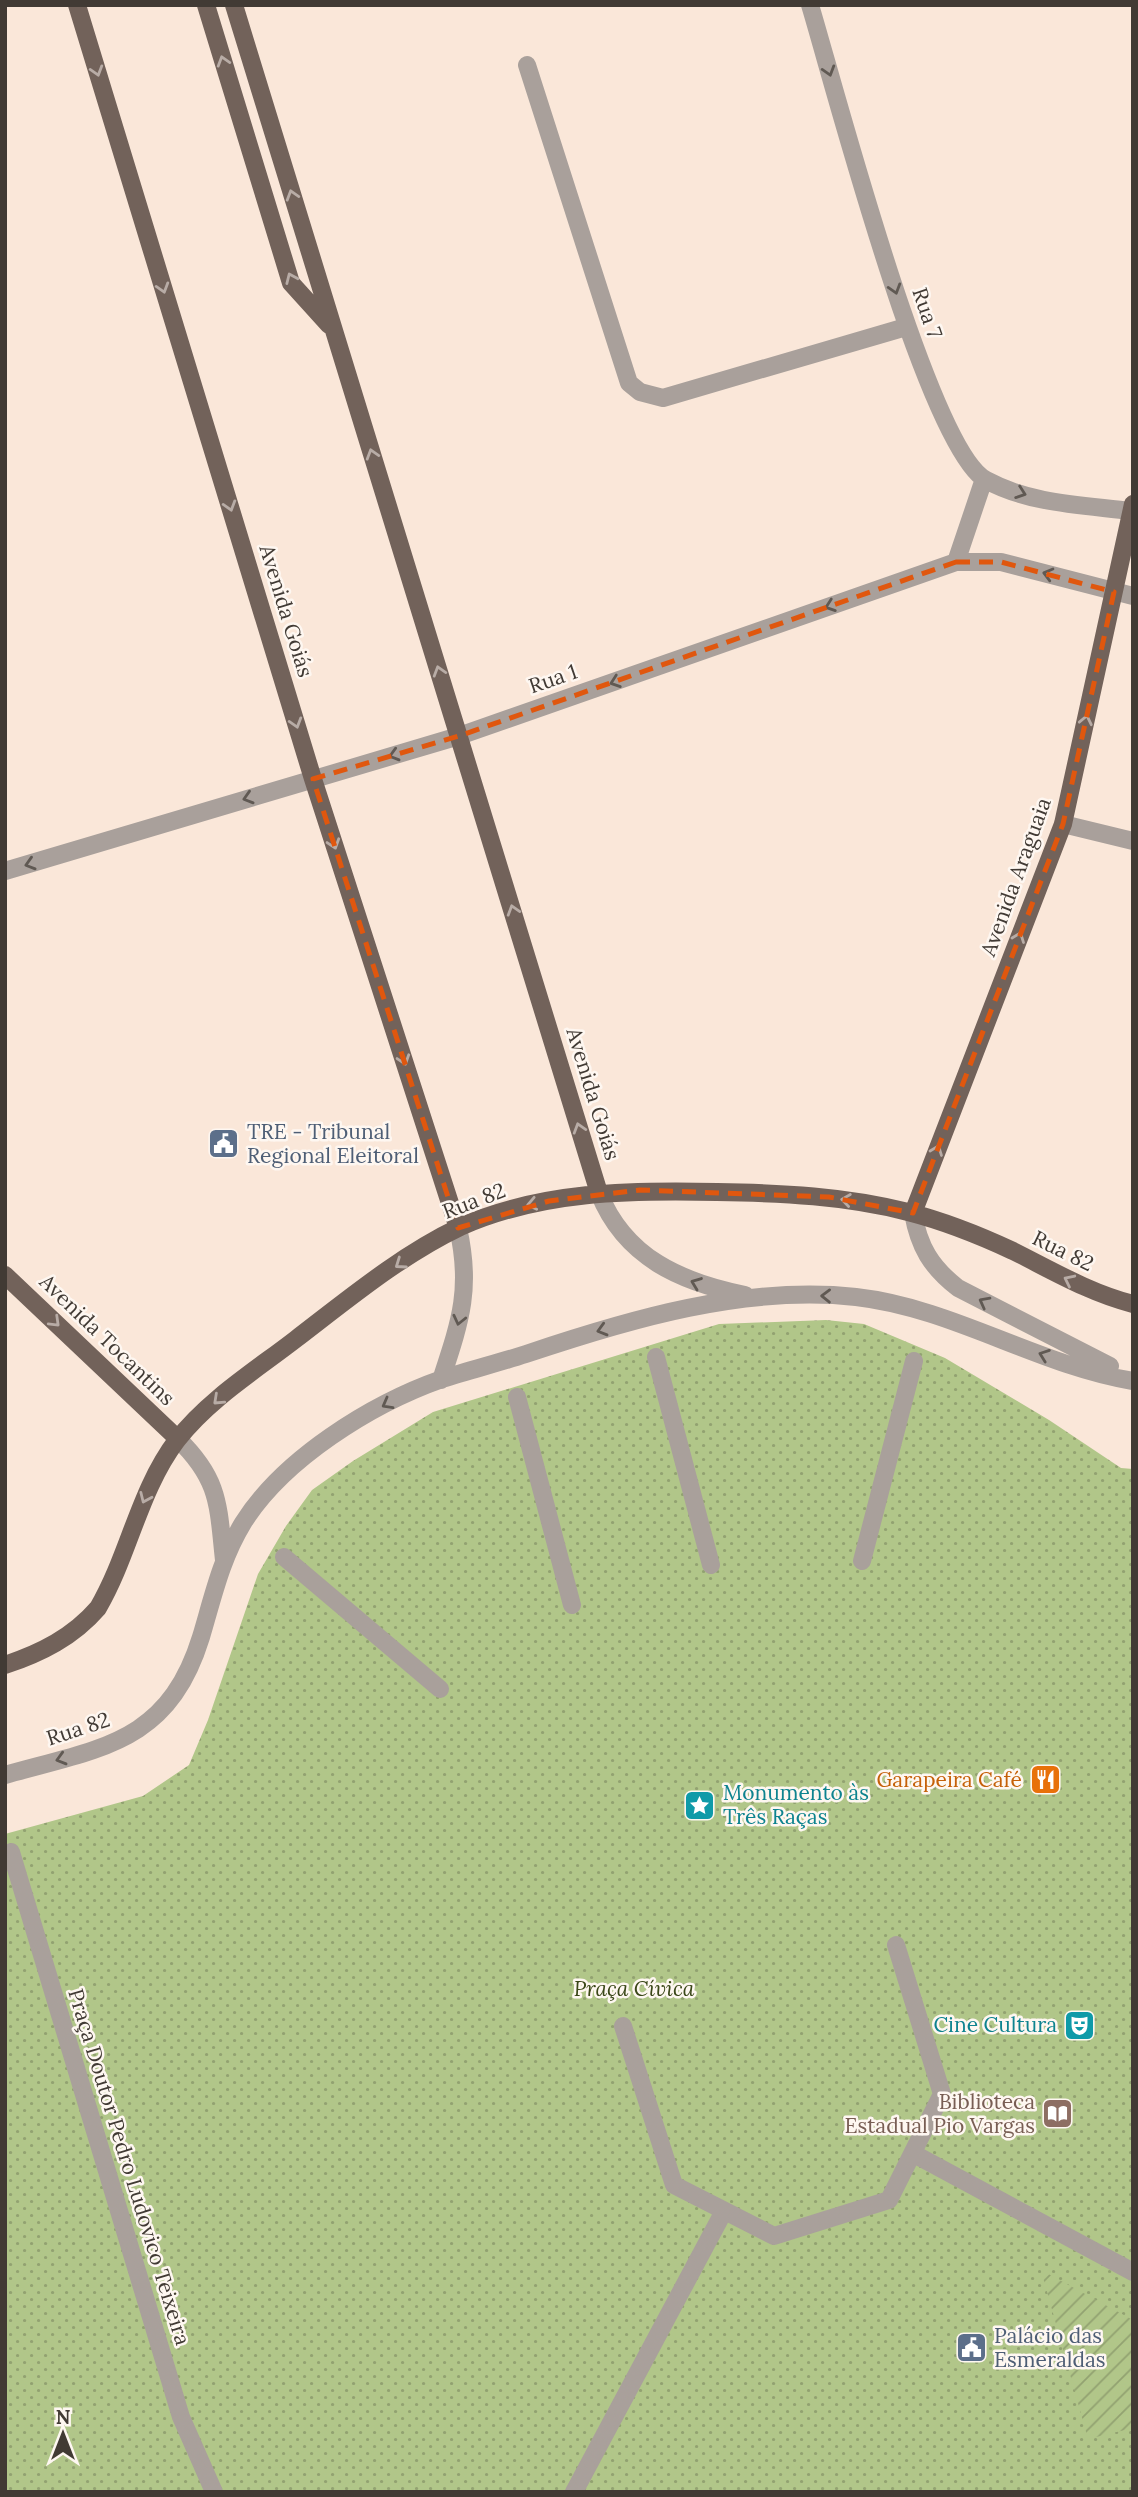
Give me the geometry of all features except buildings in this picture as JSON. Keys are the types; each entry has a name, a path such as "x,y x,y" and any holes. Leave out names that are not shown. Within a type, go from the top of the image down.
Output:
{"main road":[{"name":"Avenida Goiás","path":"77,5 313,779 458,1228"},
{"path":"206,5 291,283 334,330"},
{"name":"Avenida Goiás","path":"234,5 599,1193"},
{"name":"Avenida Araguaia","path":"912,1213 1063,824 1132,508"},
{"name":"Rua 82","path":"5,1665 52,1646 85,1624 98,1608 145,1497 178,1439 237,1382 391,1269 458,1228 518,1207 599,1193 640,1190 777,1194 867,1203 912,1213 1011,1250 1080,1286 1133,1304"},
{"name":"Avenida Tocantins","path":"5,1275 178,1439"}],"street":[{"name":"Rua 7","path":"810,5 906,327 951,435 984,479"},
{"path":"527,65 629,383 640,392 663,398 906,327"},
{"path":"956,562 984,479 1046,501 1132,508"},
{"name":"Rua 1","path":"5,871 459,736 956,562 1001,562 1133,596"},
{"path":"1063,824 1133,841"},
{"path":"599,1193 619,1231 651,1261 672,1274 703,1286 762,1299"},
{"path":"912,1213 917,1238 926,1257 939,1273 958,1288 1133,1379"},
{"path":"441,1380 460,1321 466,1286 458,1228"},
{"name":"Rua 82","path":"5,1775 116,1743 161,1710 188,1673 223,1560 244,1521 293,1465 391,1401 441,1380 638,1320 711,1304 762,1299 854,1297 914,1307 1055,1359 1133,1379"},
{"path":"656,1357 711,1565"},
{"path":"862,1561 914,1361"},
{"path":"517,1397 572,1605"},
{"path":"178,1439 196,1457 212,1481 223,1560"},
{"path":"284,1556 440,1689"},
{"name":"Praça Doutor Pedro Ludovico Teixeira","path":"10,1852 177,2404 214,2492"},
{"path":"624,2026 674,2185 774,2236 889,2200 942,2094 896,1944"},
{"path":"914,2154 1133,2272"},
{"path":"574,2492 724,2211"}],"highlighted area":[{"path":"956,562 1001,562 1114,592 1063,824 913,1213 829,1197 640,1190 549,1201 458,1228 313,779 459,736"}],"green space":[{"name":"Praça Cívica","path":"826,1320 864,1324 945,1358 1049,1420 1121,1468 1133,1469 1133,2492 5,2492 5,1834 143,1796 189,1765 208,1720 258,1574 286,1526 312,1490 353,1461 433,1412 719,1324"},
{"path":"1041,2270 1133,2320 1133,2428 1088,2439"}],"place":[{"name":"TRE - Tribunal Regional Eleitoral","path":"224,1144"},
{"name":"Garapeira Café","path":"1045,1780"},
{"name":"Monumento às Três Raças","path":"700,1805"},
{"name":"Cine Cultura","path":"1080,2025"},
{"name":"Biblioteca Estadual Pio Vargas","path":"1058,2114"},
{"name":"Palácio das Esmeraldas","path":"971,2348"}]}
